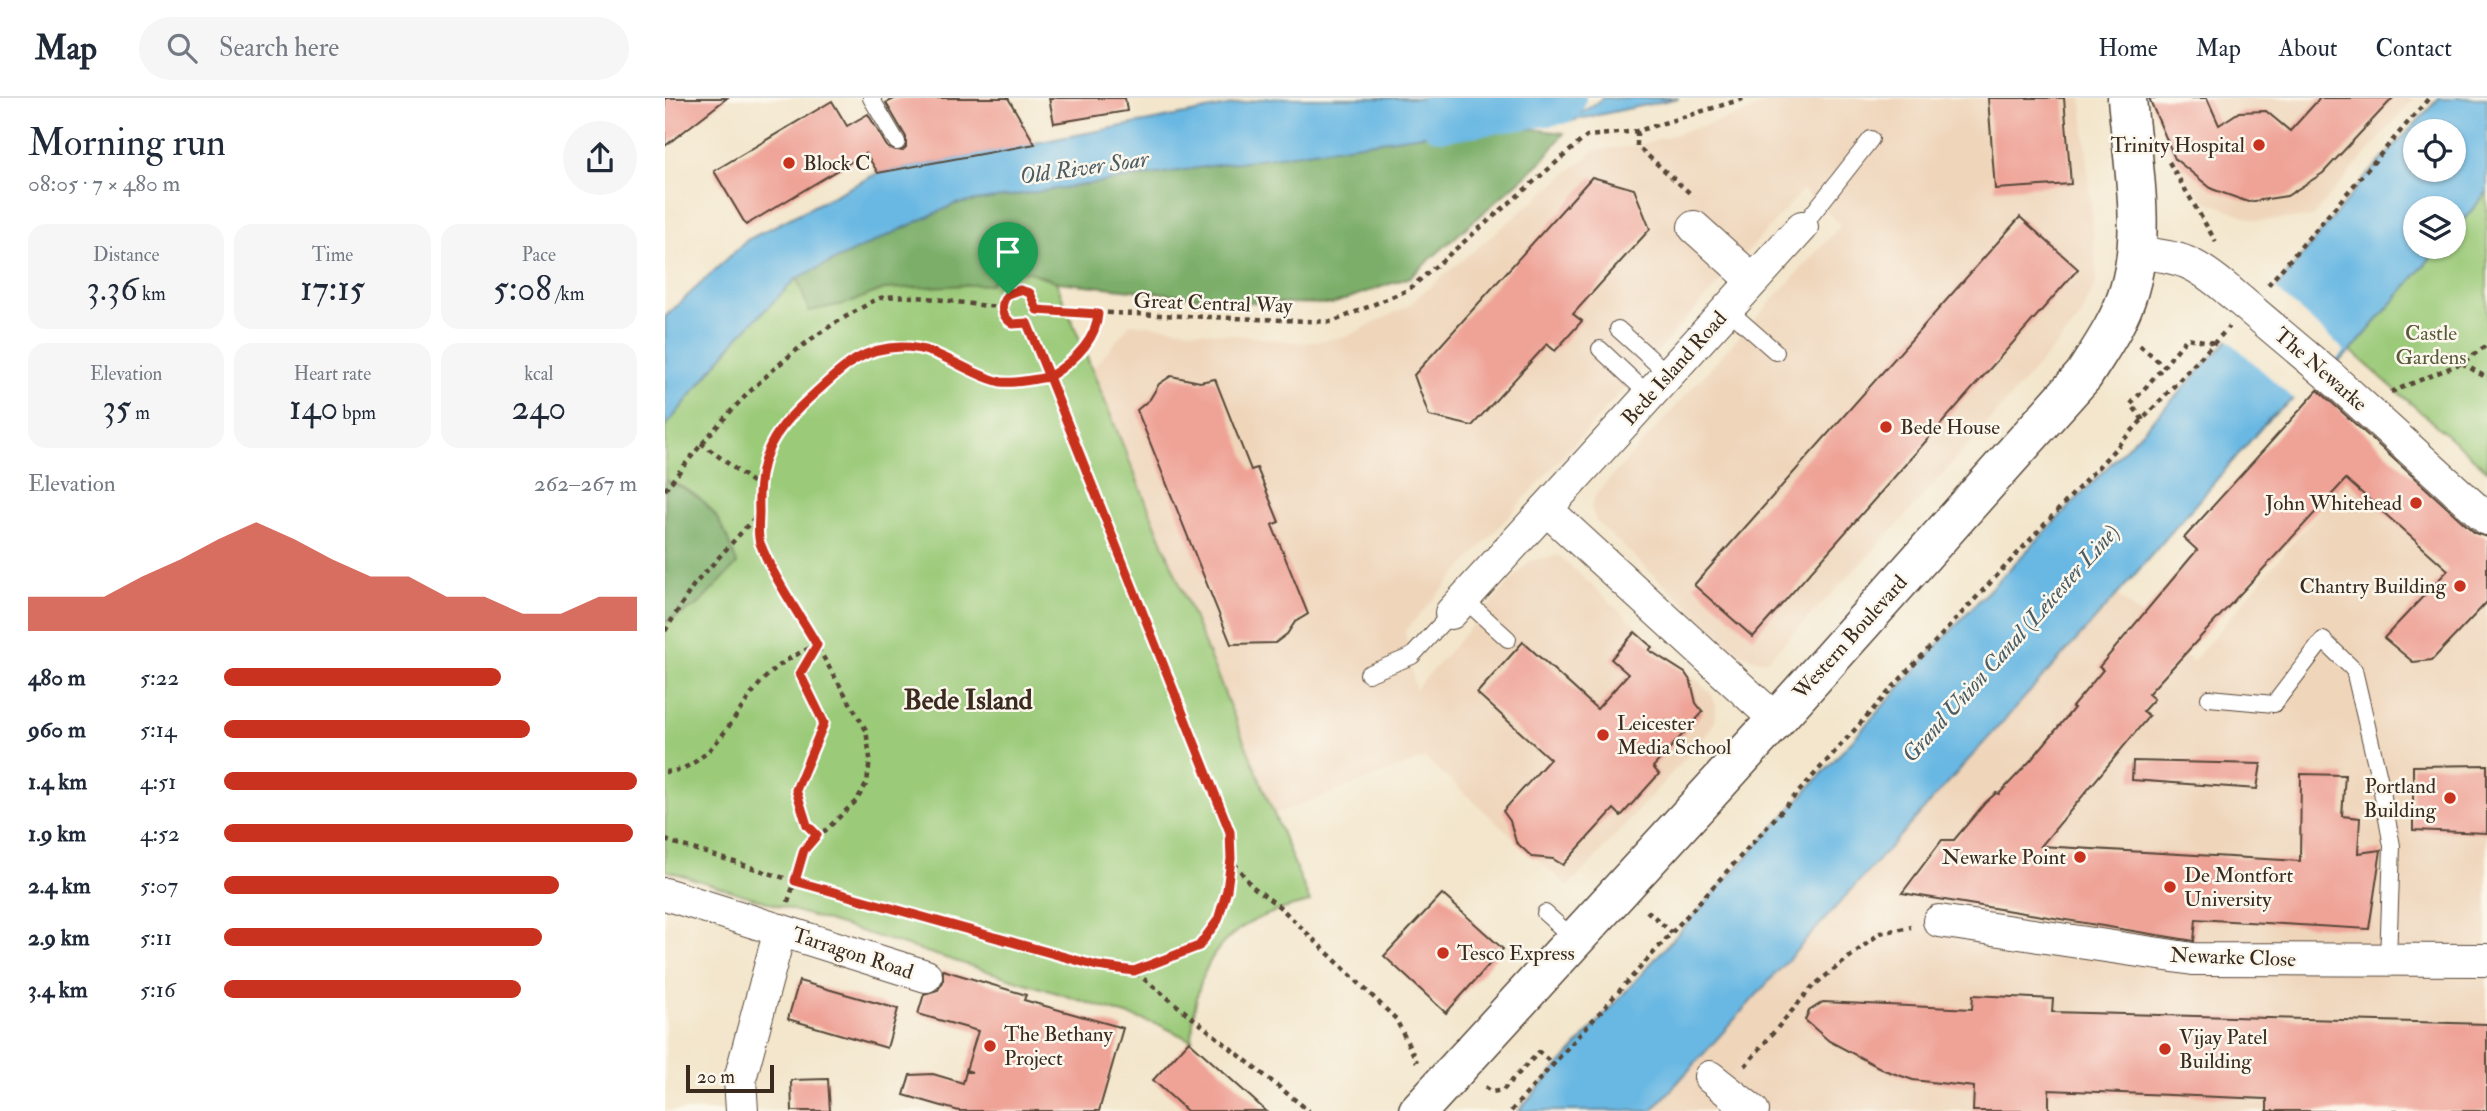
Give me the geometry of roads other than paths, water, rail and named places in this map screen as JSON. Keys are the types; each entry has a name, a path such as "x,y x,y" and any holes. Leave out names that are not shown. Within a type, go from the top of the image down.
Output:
{"street":[{"name":"Western Boulevard","path":"1417,1111 1776,720 2084,375 2115,324 2129,290 2137,253 2127,98"},
{"path":"1694,227 1753,280"},
{"name":"Bede Island Road","path":"1458,606 1802,227"},
{"name":"The Newarke","path":"2137,253 2163,255 2200,266 2372,413 2487,519"},
{"path":"1546,509 1776,720"},
{"name":"Tarragon Road","path":"665,894 926,976"},
{"name":"Newarke Close","path":"1939,920 2193,959 2487,960"},
{"name":"Tarragon Road","path":"742,1111 740,1079 780,930"},
{"path":"1718,1083 1753,1111"}],"lane":[{"path":"871,98 897,142"},
{"path":"1802,227 1871,139"},
{"path":"1727,309 1776,352"},
{"path":"1618,329 1658,384"},
{"path":"1600,349 1658,384"},
{"path":"1368,674 1412,656 1458,606 1508,639"},
{"path":"2209,698 2274,704 2323,640 2354,670 2392,846 2388,960"},
{"path":"1545,913 1574,940"}],"water":[{"path":"1269,98 1522,98 1483,126 955,204 797,278 739,336 665,427 665,317 747,240 878,173"},
{"path":"1603,98 1679,98 1570,121"},
{"name":"Grand Union Canal (Leicester Line)","path":"2439,98 2487,98 2487,192 2466,217 2466,196 2403,196 2403,259 2430,259 2351,351 2268,420 2117,595 1652,1111 1518,1111 1965,615 2277,287 2364,179 2403,137 2403,182 2466,182 2466,119 2420,119"}],"waterway":[{"name":"Old River Soar","path":"1442,115 1560,98"}],"place":[{"name":"Trinity Hospital","path":"2259,145"},
{"name":"Block C","path":"789,163"},
{"name":"Bede House","path":"1886,427"},
{"name":"John Whitehead","path":"2416,503"},
{"name":"Chantry Building","path":"2460,586"},
{"name":"Leicester Media School","path":"1603,735"},
{"name":"Portland Building","path":"2450,798"},
{"name":"Newarke Point","path":"2080,857"},
{"name":"De Montfort University","path":"2170,887"},
{"name":"Tesco Express","path":"1443,953"},
{"name":"The Bethany Project","path":"990,1046"},
{"name":"Vijay Patel Building","path":"2165,1049"}],"district":[{"name":"Bede Island","path":"968,699"}],"park label":[{"name":"Castle Gardens","path":"2431,345"}]}
